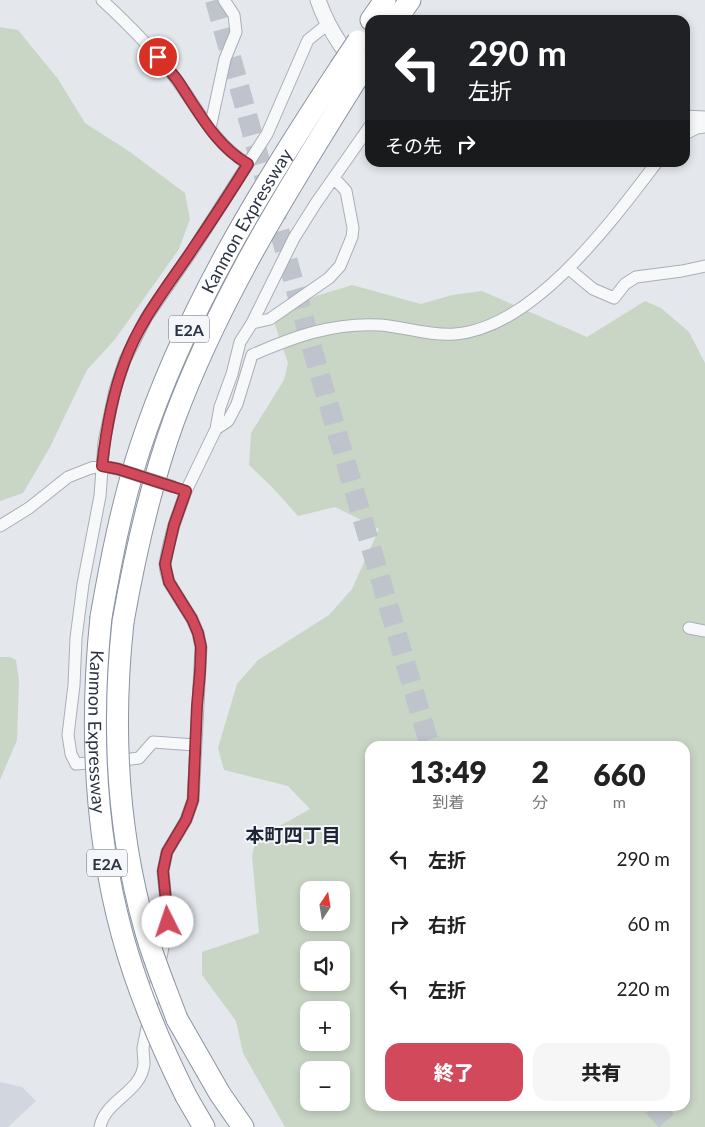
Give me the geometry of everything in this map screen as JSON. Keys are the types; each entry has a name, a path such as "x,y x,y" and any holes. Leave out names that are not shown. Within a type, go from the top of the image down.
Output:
{"highway":[{"name":"Kanmon Expressway","path":"375,15 385,0"},
{"path":"400,15 410,0"},
{"name":"Kanmon Expressway","path":"230,1127 201,1073 177,1019 145,929 134,883 126,838 118,731 118,689 123,622 134,560 148,504 174,420 196,366 250,254 355,78 358,41 365,30"},
{"name":"Kanmon Expressway","path":"204,1127 186,1096 154,1026 137,981 122,935 108,870 98,793 95,740 95,695 102,617 113,552 126,497 144,440 176,355 227,251 285,152 365,65"},
{"path":"177,1019 220,1094 243,1127"}],"street":[{"path":"102,0 149,45 210,128 237,158 248,164"},
{"path":"210,128 225,59 236,32 234,15 224,0"},
{"path":"318,0 348,57 355,78"},
{"path":"195,745 158,741 150,745 139,758 76,764 71,754 68,735 74,685 76,638 83,584 100,496 110,410 125,360 138,332 158,298 194,248 267,134 308,40 329,23"},
{"path":"690,118 705,119"},
{"path":"690,131 696,128 705,128"},
{"path":"100,1127 106,1114 131,1090 143,1070 143,1048 168,922 163,871 165,858 186,820 193,800 201,647 192,619 169,582 165,564 174,525 186,491 216,429 220,407 232,374 240,342 252,323 294,238 365,133"},
{"path":"216,429 228,421 237,404 252,355 306,333 349,325 382,325 441,334 469,332 495,323 512,313 542,292 584,254 654,167"},
{"path":"252,323 270,319 329,278 340,266 349,245 353,228 346,191 334,178"},
{"path":"568,269 593,289 614,298 625,284 636,277 705,266"},
{"path":"0,526 29,508 68,477 91,468 102,466 118,469 186,491"},
{"path":"689,628 705,631"}],"shaded area":[{"path":"0,1082 22,1087 36,1101 8,1127 0,1127"}],"green space":[{"path":"0,27 18,30 58,79 85,123 130,152 185,193 190,219 179,249 116,338 87,370 49,449 23,493 0,501"},
{"path":"352,285 421,304 452,295 482,291 587,337 645,301 661,308 689,332 705,363 705,1127 285,1127 243,1053 236,1021 202,975 202,952 259,933 252,856 256,839 310,809 288,786 224,770 218,748 237,684 258,660 329,615 352,589 379,529 335,507 298,516 249,465 251,433 284,380 288,363 275,325 276,316 316,296"},
{"path":"0,657 10,657 16,660 19,681 17,740 0,780"}],"tunnel":[{"path":"215,0 316,362 429,741"},
{"path":"658,1111 672,1127"}],"district":[{"name":"本町四丁目","path":"293,834"}],"route":[{"path":"158,57 177,81 197,112 219,139 237,158 248,164 194,248 158,298 138,332 125,360 115,390 104,442 102,466 118,469 186,491 174,525 165,564 169,582 192,619 198,633 201,647 200,672 193,800 186,820 167,852 163,871 168,922"}]}
